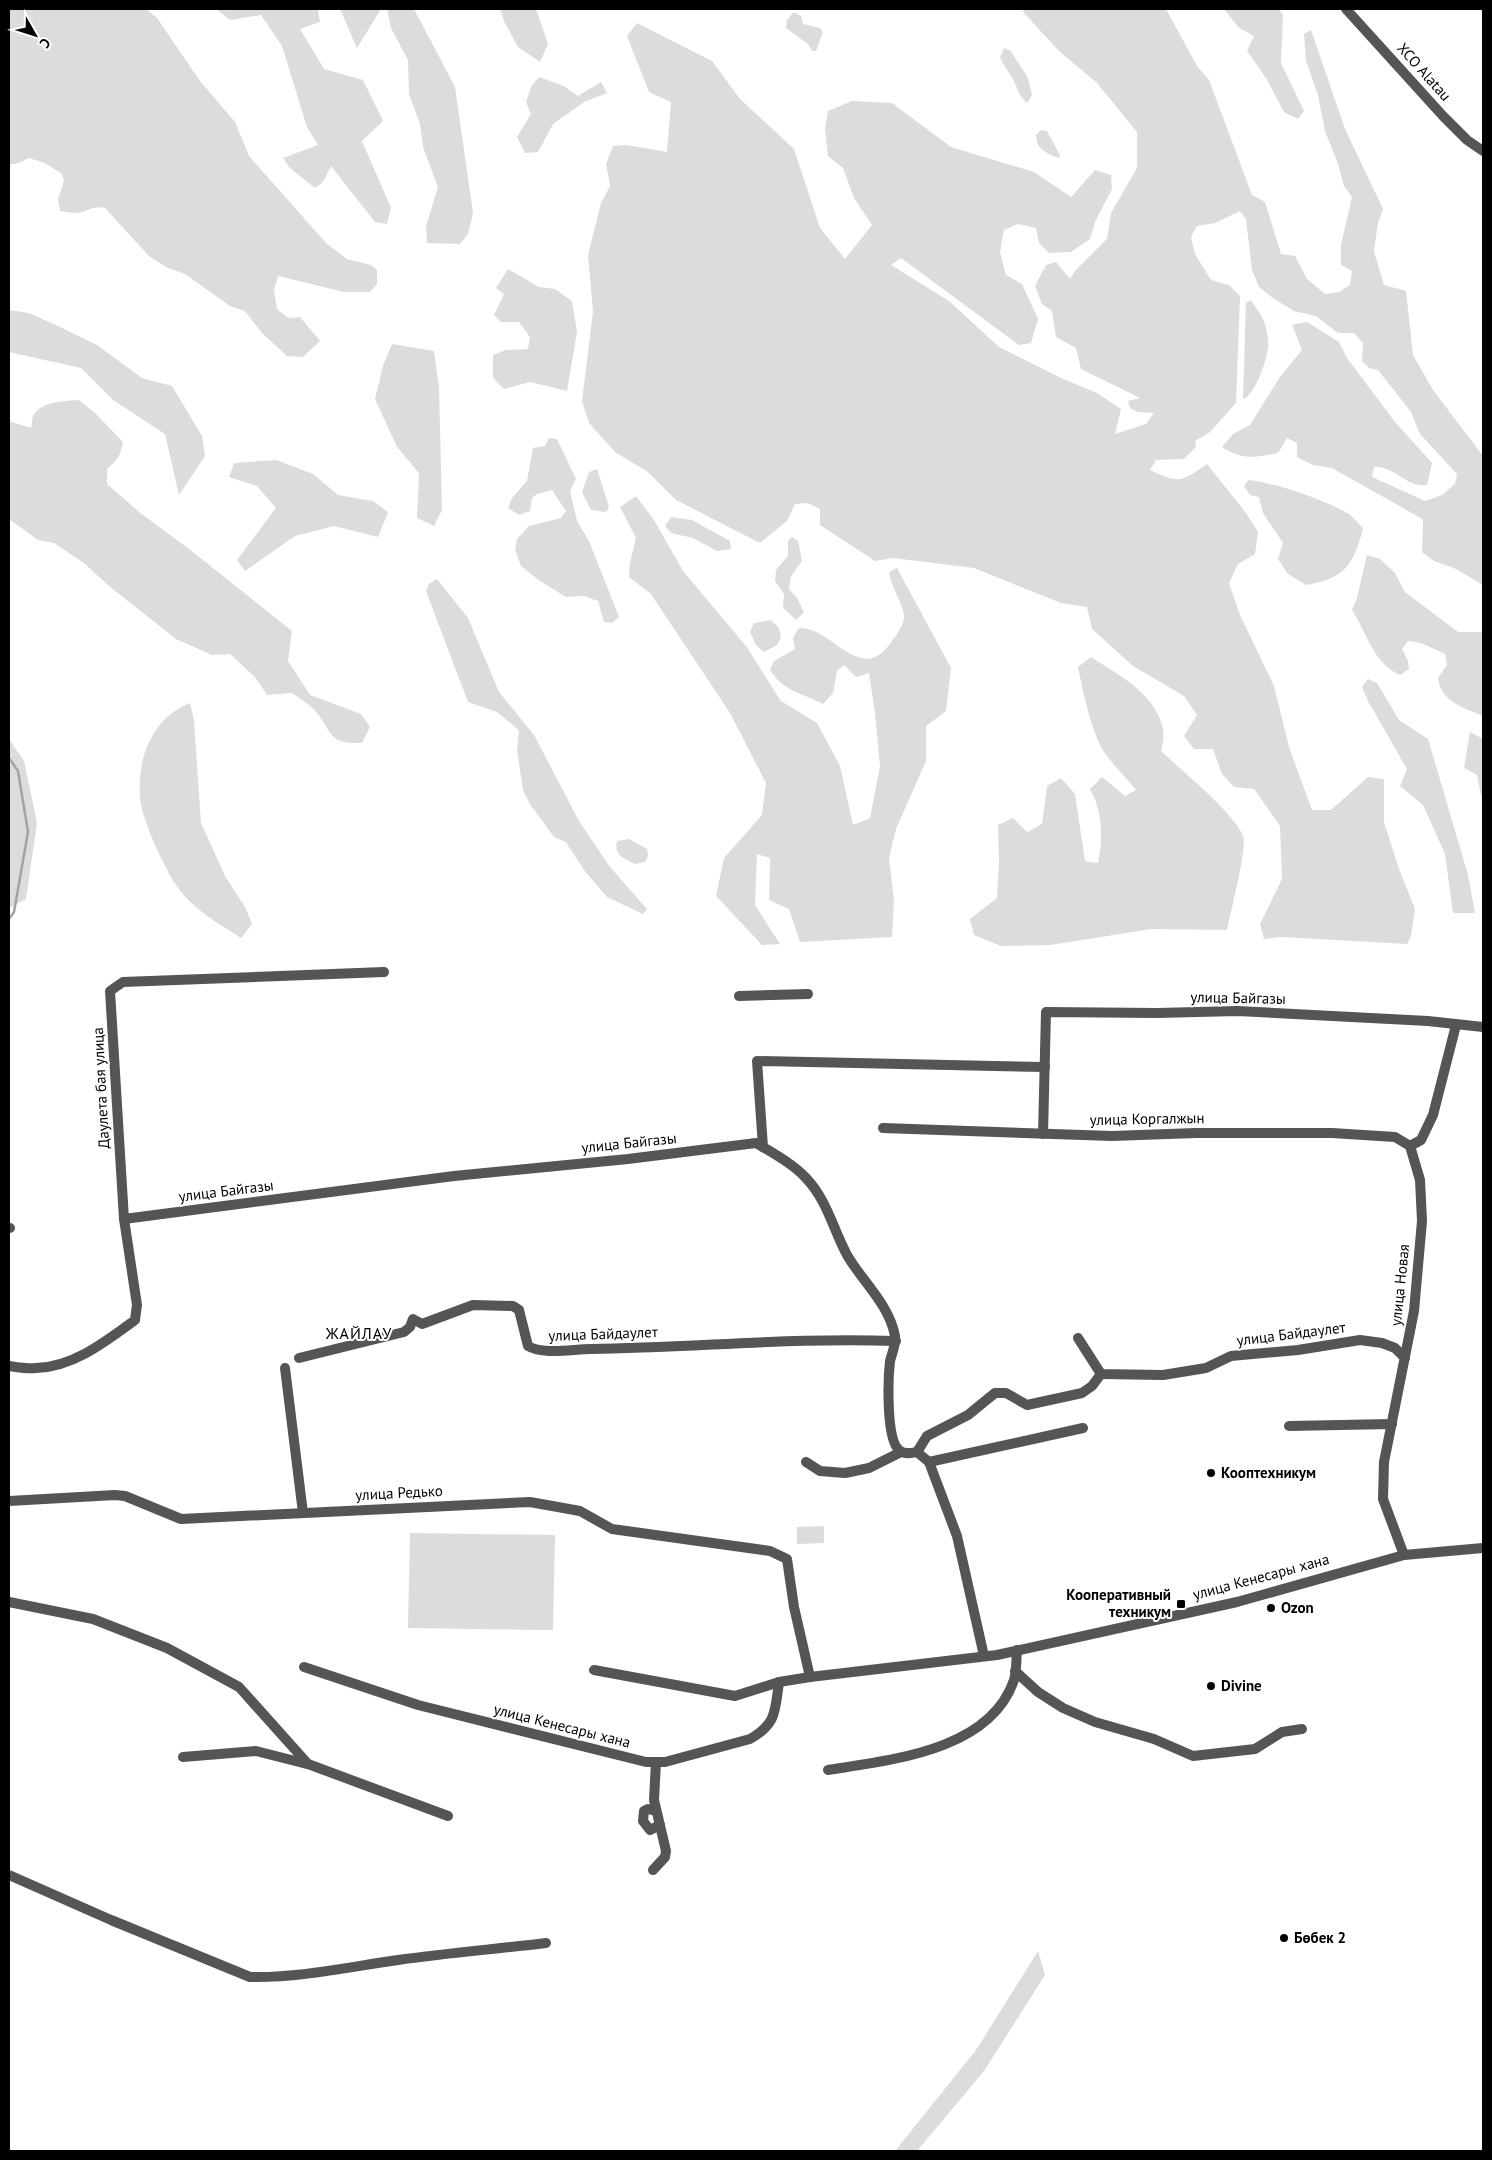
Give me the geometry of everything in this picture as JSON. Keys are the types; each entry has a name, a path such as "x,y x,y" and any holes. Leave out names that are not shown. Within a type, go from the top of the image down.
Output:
{"street":[{"name":"XCO Alatau","path":"1346,9 1443,116 1467,140 1483,151"},
{"name":"Даулета бая улица","path":"9,1366 36,1368 67,1362 103,1344 135,1320 136,1305 124,1219 110,991 123,982 384,972"},
{"path":"740,996 808,994"},
{"name":"улица Байгазы","path":"1043,1134 1046,1012 1157,1013 1238,1011 1483,1027"},
{"path":"1410,1146 1421,1140 1433,1115 1456,1025"},
{"path":"902,1452 898,1450 893,1438 888,1408 888,1383 896,1341 893,1325 876,1295 846,1254 835,1224 814,1188 805,1176 763,1147 757,1060 1045,1066"},
{"name":"улица Коргалжын","path":"883,1128 1112,1136 1196,1133 1332,1133 1395,1138 1410,1146"},
{"name":"улица Байгазы","path":"124,1219 454,1176 628,1159 756,1143 763,1147"},
{"name":"улица Новая","path":"1404,1555 1383,1500 1384,1462 1414,1311 1422,1221 1420,1180 1410,1146"},
{"name":"улица Байдаулет","path":"299,1358 404,1332 410,1327 414,1319 422,1324 472,1305 513,1306 519,1310 528,1346 538,1351 843,1339 896,1341"},
{"path":"917,1452 927,1436 968,1415 995,1393 1006,1393 1027,1405 1082,1393 1092,1386 1102,1374 1078,1338"},
{"name":"улица Байдаулет","path":"1102,1374 1163,1375 1206,1368 1231,1356 1298,1350 1360,1340 1382,1342 1396,1348 1405,1358"},
{"path":"285,1368 303,1513"},
{"path":"1289,1426 1392,1424"},
{"path":"929,1462 1083,1428"},
{"path":"806,1462 820,1471 845,1473 868,1468 902,1452 917,1452 929,1462 957,1536 984,1656"},
{"name":"улица Редько","path":"9,1501 124,1496 181,1519 530,1502 580,1511 612,1529 770,1551 788,1559 794,1607 810,1676"},
{"name":"улица Кенесары хана","path":"594,1670 735,1696 780,1682 810,1676 984,1656 1017,1650 1237,1602 1404,1555 1483,1548"},
{"path":"9,1602 93,1619 167,1648 239,1687 308,1764"},
{"path":"828,1770 902,1758 942,1746 984,1722 1000,1706 1014,1680 1017,1650"},
{"name":"улица Кенесары хана","path":"304,1667 418,1705 646,1762 665,1762 750,1739 763,1732 774,1716 780,1682"},
{"path":"1015,1671 1038,1692 1063,1708 1095,1722 1154,1739 1193,1756 1255,1749 1282,1732 1302,1729"},
{"path":"183,1757 256,1751 308,1764 448,1816"},
{"path":"654,1870 665,1857 666,1851 654,1800 656,1762"},
{"path":"656,1811 648,1809 644,1812 643,1821 650,1830 660,1825"},
{"path":"9,1874 112,1920 250,1977 268,1978 321,1973 397,1960 546,1943"}],"shaded area":[{"path":"9,9 146,9 157,18 200,81 235,122 249,156 327,244 347,259 371,265 377,270 377,284 370,292 344,292 278,276 274,290 277,309 288,318 300,317 320,341 303,357 287,356 262,333 245,311 230,306 185,274 166,267 149,256 105,208 99,207 76,213 60,211 58,199 64,181 62,174 45,163 29,158 9,165"},
{"path":"216,9 318,9 320,22 300,29 324,69 363,80 383,121 362,141 391,208 387,224 375,222 331,166 323,182 315,188 290,168 283,158 318,145 307,127 282,46 261,15 230,20"},
{"path":"340,9 381,9 357,48"},
{"path":"387,9 414,9 455,87 473,213 468,234 460,244 427,243 426,226 438,187 423,147 420,124 409,94 408,60 391,28"},
{"path":"500,9 536,9 548,44 540,62 518,47 504,21"},
{"path":"1022,9 1166,9 1197,66 1209,80 1252,195 1265,202 1281,254 1295,256 1307,279 1325,294 1339,292 1350,285 1352,271 1341,265 1341,245 1352,197 1344,186 1338,164 1325,131 1318,95 1306,61 1304,34 1311,30 1345,129 1383,209 1378,223 1374,251 1384,285 1406,291 1413,355 1433,390 1483,456 1483,585 1454,568 1434,561 1422,552 1423,520 1332,468 1313,465 1297,457 1297,443 1287,438 1278,453 1256,457 1236,454 1222,447 1233,434 1250,425 1280,377 1302,350 1292,325 1307,322 1339,342 1347,358 1395,422 1432,463 1427,485 1415,484 1380,467 1374,467 1372,477 1425,501 1442,495 1455,484 1457,474 1420,434 1411,412 1378,370 1369,368 1362,361 1363,343 1354,333 1338,333 1316,316 1294,311 1259,287 1252,270 1246,219 1240,211 1215,223 1197,226 1191,237 1195,254 1211,280 1229,285 1240,296 1236,403 1210,432 1195,441 1196,447 1184,459 1156,460 1150,470 1167,478 1180,479 1185,478 1207,464 1246,513 1258,532 1255,554 1238,564 1229,583 1240,615 1274,686 1289,747 1312,810 1331,810 1368,777 1384,779 1384,822 1399,869 1415,909 1411,936 1407,944 1282,937 1264,939 1260,924 1282,879 1280,826 1254,789 1234,787 1222,774 1213,749 1194,749 1184,736 1197,715 1184,696 1133,666 1092,629 1087,607 1061,603 974,568 893,558 875,561 820,525 820,509 808,503 795,504 787,521 760,543 676,500 648,472 615,452 589,423 582,401 593,312 588,255 601,203 610,186 606,164 613,146 627,145 667,152 671,102 649,92 627,36 637,23 712,61 740,99 794,149 820,228 845,259 872,225 854,198 843,168 828,156 825,129 828,111 852,101 892,103 951,147 1034,172 1071,197 1095,170 1111,175 1112,189 1095,222 1090,239 1071,252 1049,253 1039,243 1036,228 1018,224 1004,230 1000,252 1006,275 1022,284 1038,319 1031,343 1019,345 901,258 891,265 949,301 999,347 1061,378 1097,393 1121,409 1115,434 1146,424 1154,413 1137,412 1130,408 1128,401 1140,398 1081,369 1076,348 1056,337 1052,311 1042,304 1035,286 1046,265 1056,262 1070,279 1075,271 1107,239 1111,213 1137,168 1137,132 1097,83 1059,51"},
{"path":"1224,9 1279,9 1283,15 1281,63 1304,111 1298,119 1284,112 1266,78 1247,51 1254,36 1239,28"},
{"path":"794,12 801,16 803,24 820,28 823,32 816,51 812,51 808,44 786,28 787,20"},
{"path":"1004,48 1010,50 1028,78 1032,95 1027,103 1000,58"},
{"path":"539,77 564,86 578,96 601,82 607,93 584,102 553,124 538,152 525,153 517,137 531,114 526,102 532,85"},
{"path":"1041,130 1047,131 1060,155 1059,158 1046,153 1038,144 1036,135"},
{"path":"508,269 539,287 555,289 572,301 577,332 567,391 530,382 504,389 493,378 493,355 506,350 528,349 530,337 519,322 501,322 494,315 504,294 496,288"},
{"path":"1251,300 1265,324 1268,345 1260,376 1252,391 1243,399 1246,303"},
{"path":"9,310 29,313 60,327 97,345 142,378 172,386 202,436 205,456 179,495 165,434 113,400 81,368 9,352"},
{"path":"392,344 434,351 439,388 442,510 434,526 417,518 419,473 397,447 375,399 383,366"},
{"path":"79,400 95,413 123,442 118,457 107,469 107,484 139,512 292,631 288,661 310,695 361,714 370,727 362,743 343,742 333,737 315,710 292,693 267,695 255,677 230,654 212,655 176,639 109,586 84,563 54,543 38,540 9,519 9,421 31,428 33,416 42,407 54,403"},
{"path":"549,438 557,439 576,479 570,491 577,521 589,541 619,617 612,623 604,622 598,601 584,596 566,597 540,581 521,566 515,550 517,539 529,526 561,518 566,511 552,490 537,494 532,498 530,511 519,515 508,508 512,498 527,481 533,448 545,446"},
{"path":"276,460 313,474 338,495 373,501 388,512 378,537 334,526 295,536 245,571 237,560 276,508 257,486 229,477 234,463"},
{"path":"597,469 609,507 606,512 591,510 582,492 589,472"},
{"path":"1249,480 1300,493 1349,514 1363,528 1356,552 1351,561 1330,579 1306,585 1288,574 1278,559 1283,543 1263,513 1259,497 1250,495 1244,486"},
{"path":"636,496 654,520 683,571 746,646 781,701 817,723 840,766 853,825 870,818 880,766 869,673 856,677 844,665 837,671 833,693 823,704 787,687 770,670 774,661 795,649 793,638 799,628 811,630 858,657 869,659 880,654 892,641 902,626 904,619 902,606 889,572 897,568 951,668 946,711 926,726 926,761 896,829 889,858 894,900 892,937 800,942 789,909 769,900 770,858 757,854 755,905 780,944 762,945 716,896 724,858 762,815 766,783 730,713 651,594 629,577 636,538 620,507"},
{"path":"671,517 692,520 730,541 731,549 717,551 693,538 671,533 665,526"},
{"path":"792,537 798,541 802,561 791,576 789,589 797,598 804,612 796,620 783,608 784,594 775,581 776,570 788,556 788,541"},
{"path":"1367,555 1380,559 1395,573 1405,592 1458,632 1483,632 1483,716 1454,703 1444,693 1438,678 1447,665 1445,654 1421,643 1408,641 1402,649 1408,661 1409,669 1400,675 1391,670 1377,655 1352,610 1357,598"},
{"path":"437,579 468,618 499,692 534,735 579,821 610,867 647,909 643,914 607,897 584,870 566,842 554,837 530,804 523,790 517,750 519,730 497,712 468,702 426,591 429,584"},
{"path":"771,620 779,628 781,638 777,645 764,652 756,645 750,632 754,623"},
{"path":"1091,657 1123,677 1151,703 1163,728 1161,751 1218,804 1238,827 1243,836 1241,866 1227,930 1152,929 1050,945 1001,946 974,935 970,919 997,898 999,862 998,825 1013,818 1027,832 1042,824 1047,786 1061,778 1075,794 1085,861 1098,863 1101,825 1100,816 1090,789 1102,777 1125,796 1136,790 1111,762 1095,734 1078,667"},
{"path":"1368,679 1377,683 1399,720 1428,739 1468,875 1475,913 1453,913 1445,854 1423,805 1400,786 1407,769 1368,701 1362,687"},
{"path":"190,703 194,720 201,823 225,876 245,907 252,924 241,938 205,915 182,893 171,877 160,855 141,806 141,768 144,754 150,741 166,719"},
{"path":"1470,732 1483,739 1483,796 1481,795 1477,775 1464,768"},
{"path":"9,739 24,761 37,823 26,899 9,908"},
{"path":"629,839 647,849 648,856 645,862 635,864 620,856 616,846 617,841"},
{"path":"824,1526 824,1543 797,1544 797,1527"},
{"path":"410,1533 555,1535 553,1630 408,1628"},
{"path":"1038,1951 1045,1975 984,2071 917,2151 895,2151 976,2050"}],"waterway":[{"path":"9,758 18,771 28,832 14,912 9,919"}],"place":[{"name":"Кооптехникум","path":"1211,1473"},
{"name":"Кооперативный техникум","path":"1181,1604"},
{"name":"Ozon","path":"1271,1608"},
{"name":"Divine","path":"1211,1686"},
{"name":"Бөбек 2","path":"1284,1938"}],"district":[{"name":"ЖАЙЛАУ","path":"359,1333"}]}
